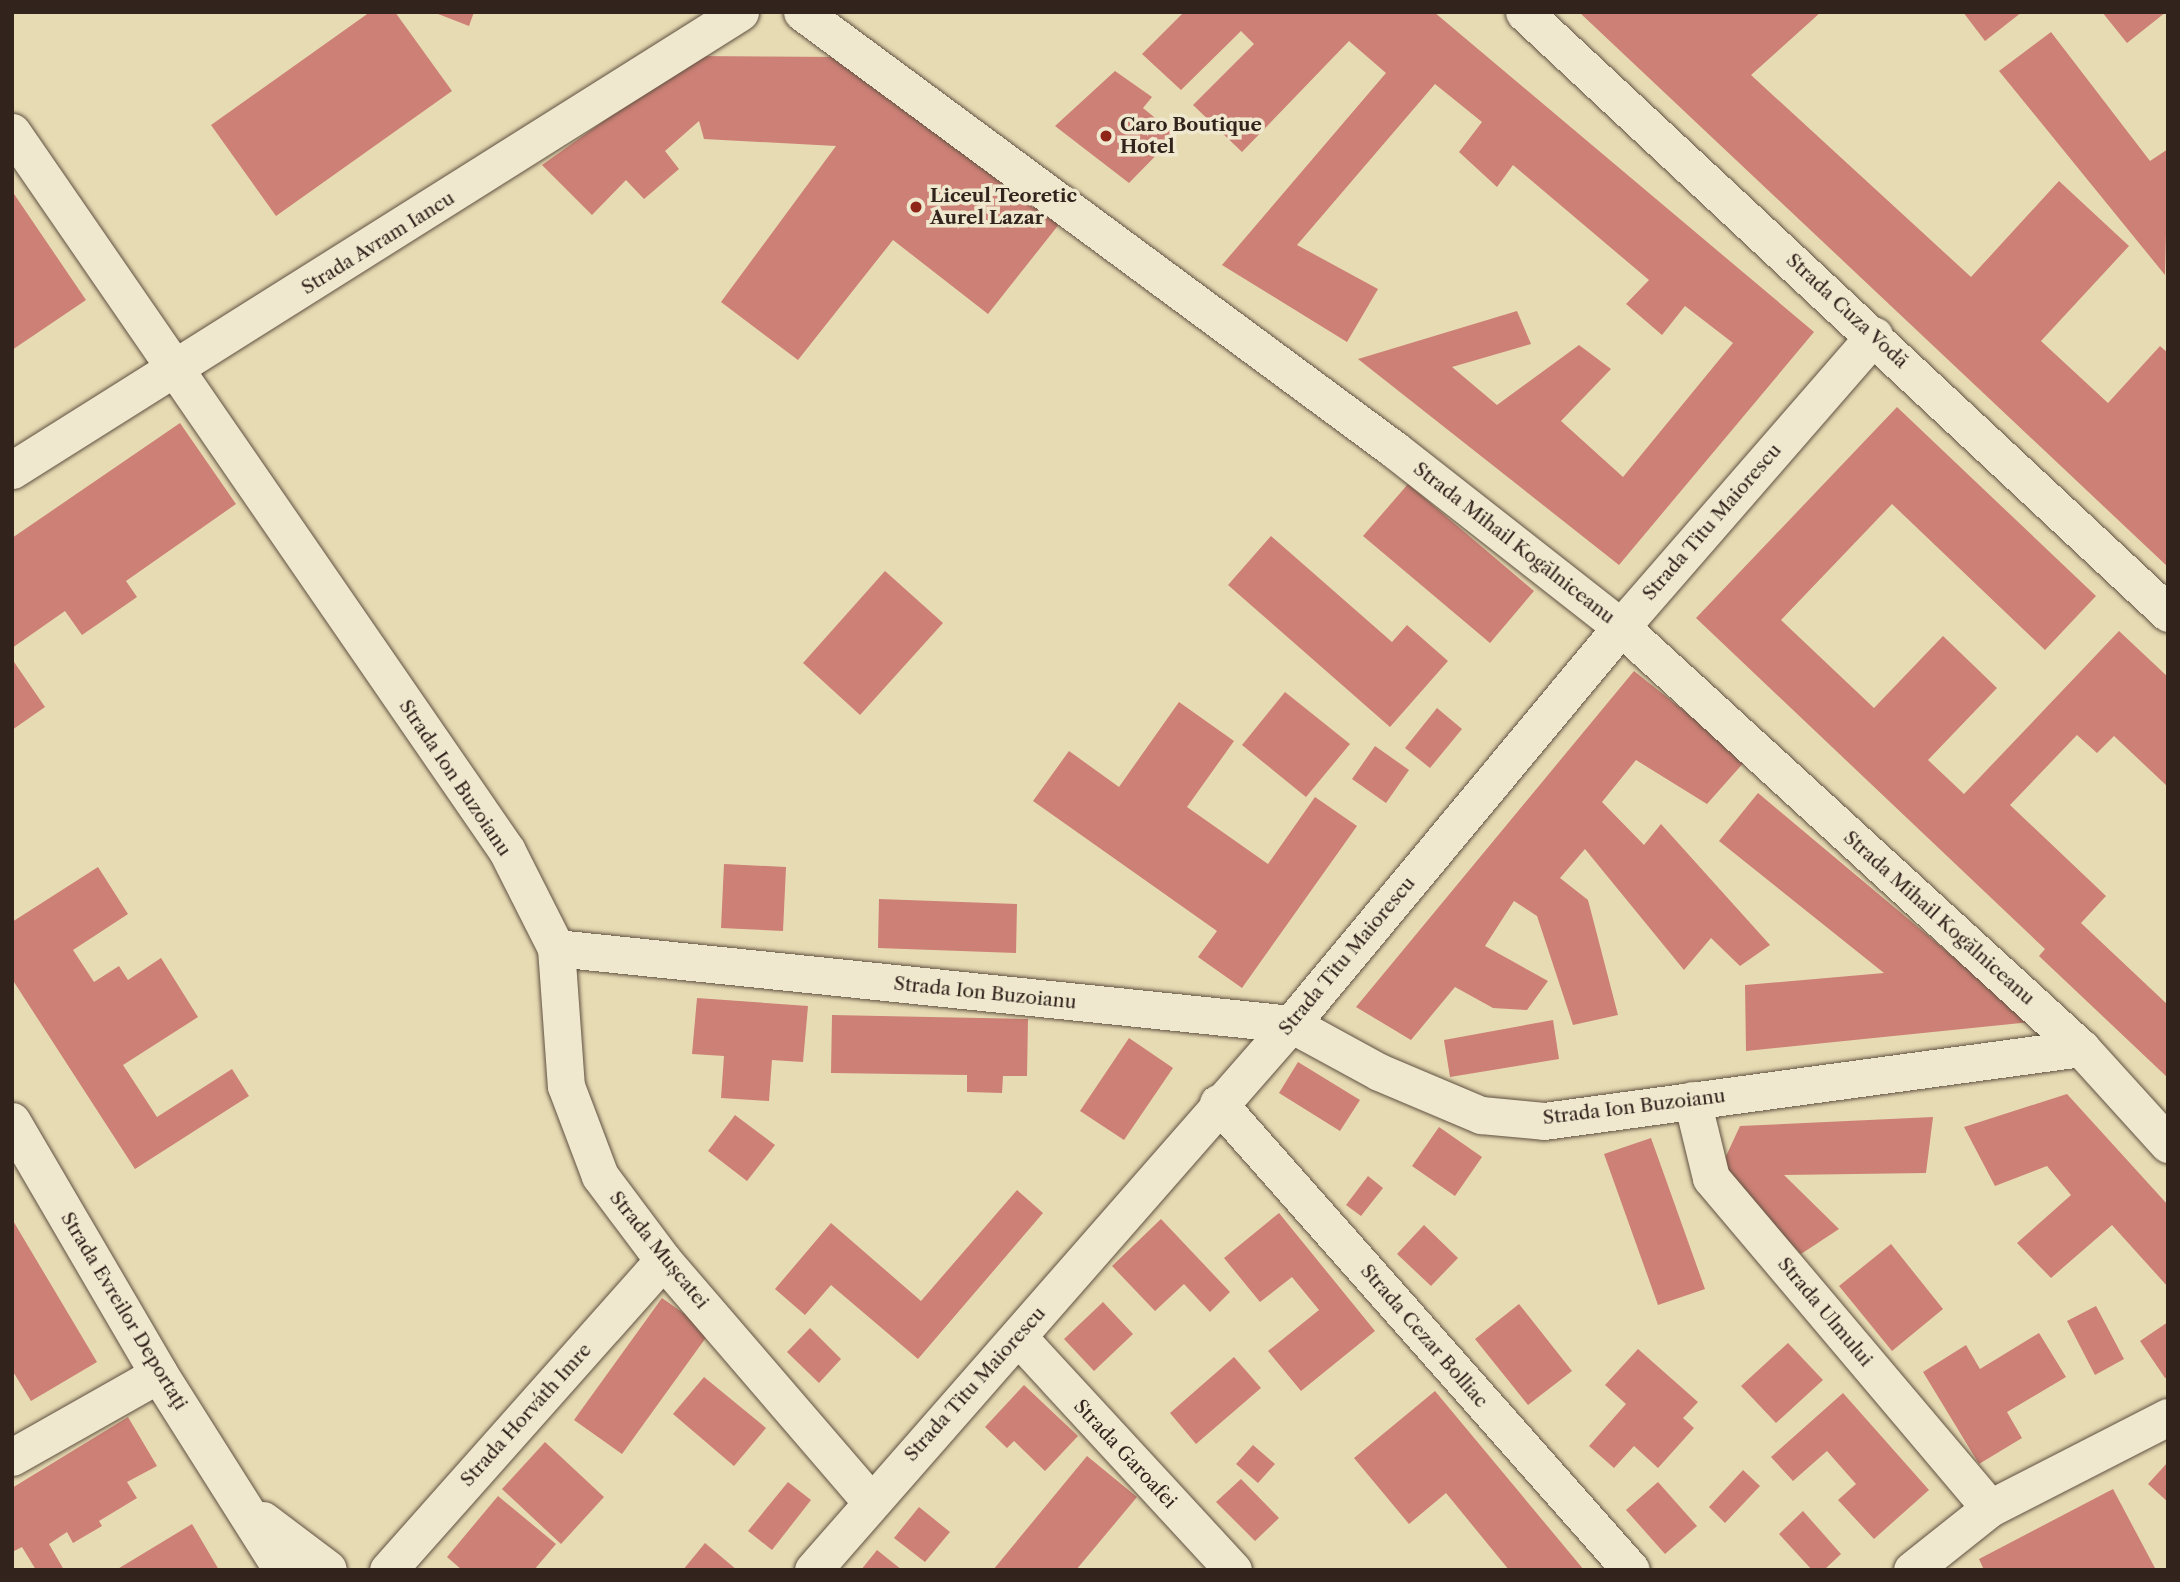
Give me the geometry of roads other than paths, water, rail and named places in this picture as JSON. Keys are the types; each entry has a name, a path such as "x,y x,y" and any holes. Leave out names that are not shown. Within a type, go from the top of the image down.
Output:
{"main road":[{"name":"Strada Evreilor Deportaţi","path":"12,1122 159,1374 283,1570"},
{"name":"Strada Evreilor Deportaţi","path":"238,1499 328,1570"}],"street":[{"name":"Strada Avram Iancu","path":"12,470 174,372 740,12"},
{"name":"Strada Mihail Kogălniceanu","path":"802,12 1395,450 1621,627 2081,1048 2168,1144"},
{"name":"Strada Cuza Vodă","path":"1524,12 2168,613"},
{"name":"Strada Ion Buzoianu","path":"12,132 174,372 507,851 556,948 1291,1024 1379,1072 1481,1115 1544,1121 2081,1048"},
{"name":"Strada Titu Maiorescu","path":"813,1570 870,1501 1018,1337 1218,1103 1291,1024 1621,627 1874,336"},
{"name":"Strada Mușcatei","path":"556,948 566,1086 600,1176 663,1260 870,1501"},
{"name":"Strada Ulmului","path":"1692,1100 1711,1178 1990,1508"},
{"name":"Strada Cezar Bolliac","path":"1218,1103 1631,1570"},
{"name":"Strada Horváth Imre","path":"388,1570 663,1260"},
{"name":"Strada Garoafei","path":"1018,1337 1233,1570"},
{"path":"12,1457 159,1374"},
{"path":"1912,1570 1990,1508 2168,1417"}],"place":[{"name":"Caro Boutique Hotel","path":"1106,136"},
{"name":"Liceul Teoretic Aurel Lazar","path":"916,207"}]}
